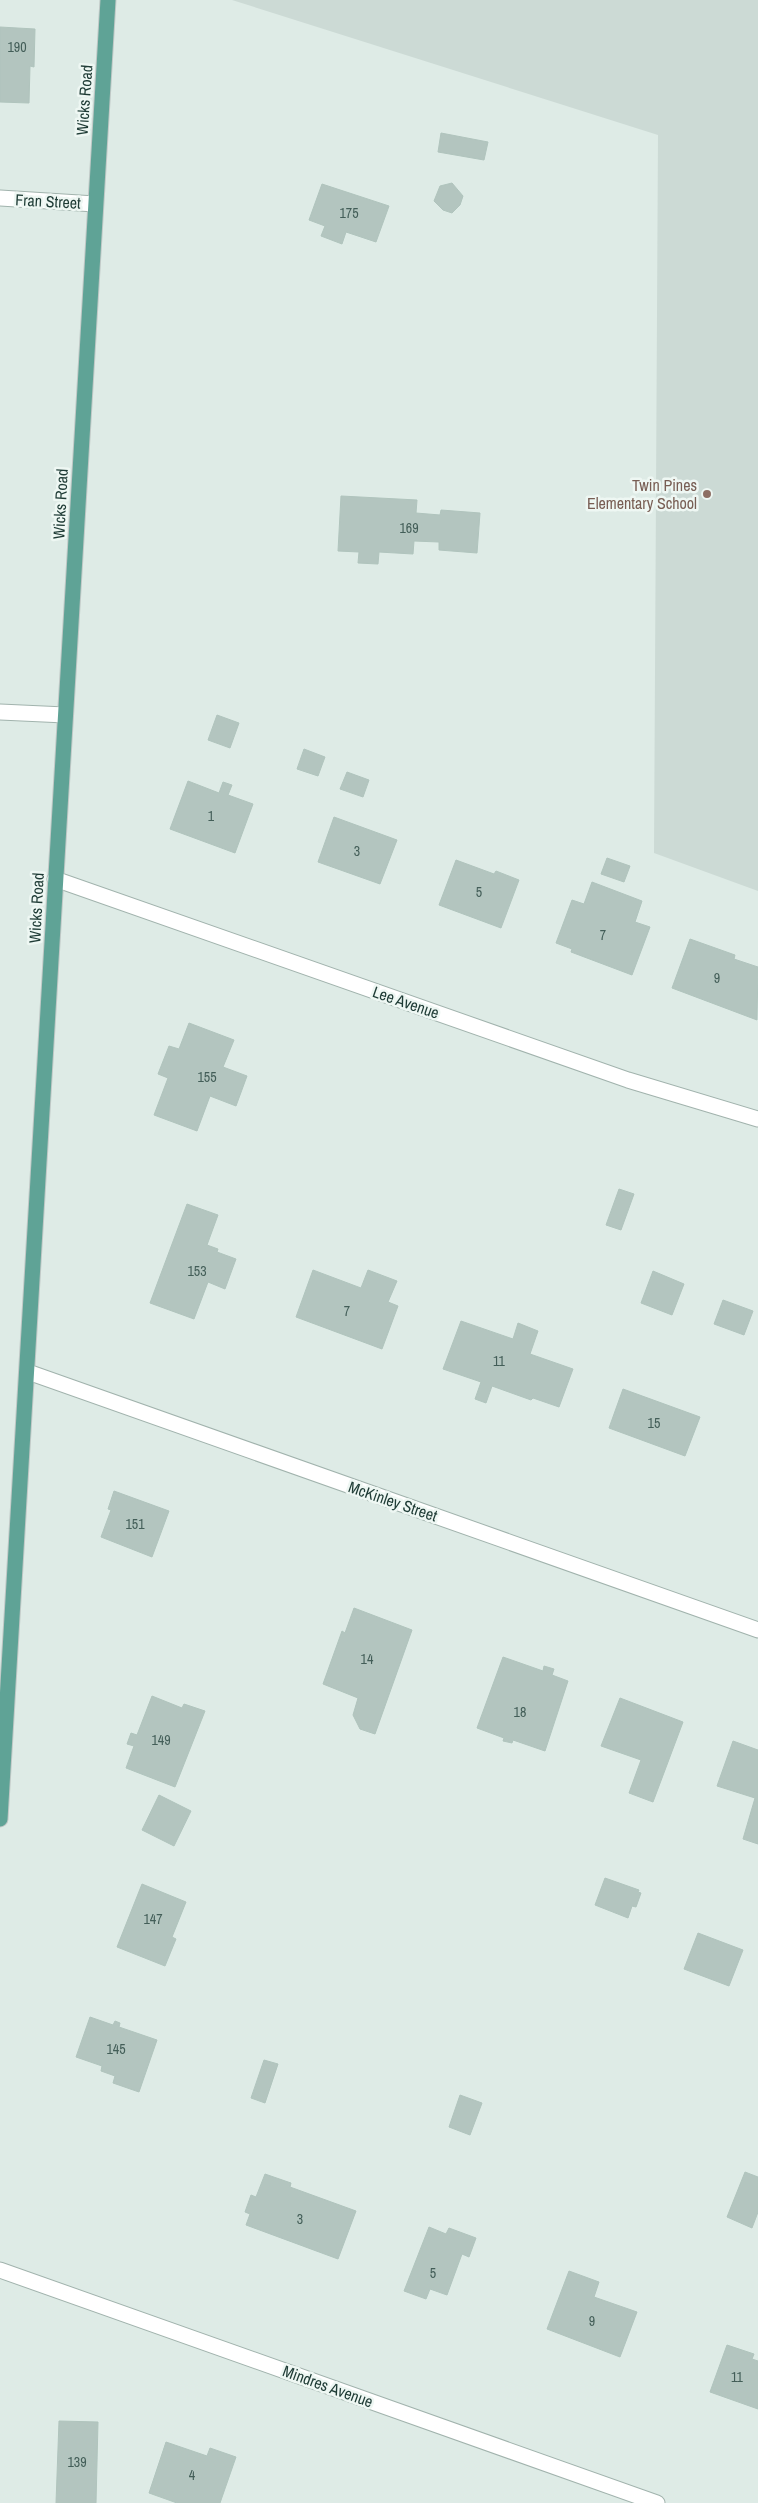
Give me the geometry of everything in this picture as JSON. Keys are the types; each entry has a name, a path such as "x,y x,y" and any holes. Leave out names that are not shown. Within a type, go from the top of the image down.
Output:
{"main road":[{"name":"Wicks Road","path":"0,1819 108,0"}],"street":[{"name":"Fran Street","path":"0,198 95,204"},
{"path":"0,712 65,715"},
{"name":"Lee Avenue","path":"55,879 628,1080 758,1120"},
{"name":"McKinley Street","path":"28,1372 758,1630"},
{"name":"Mindres Avenue","path":"0,2270 656,2503"}],"shaded area":[{"name":"Twin Pines Elementary School","path":"232,0 758,0 758,891 654,853 658,135"}],"building":[{"path":"0,27 35,29 34,67 30,66 29,103 0,102"},
{"path":"441,133 488,142 484,160 438,152"},
{"path":"452,183 463,196 460,205 452,213 443,210 434,201 440,186"},
{"path":"322,184 389,206 376,242 346,232 342,244 321,236 325,226 309,220"},
{"path":"341,496 417,500 416,513 440,515 441,510 480,513 477,553 439,550 439,542 414,541 413,554 379,552 378,564 358,563 359,552 338,551"},
{"path":"217,715 239,723 230,748 208,740"},
{"path":"304,749 325,757 318,776 297,769"},
{"path":"347,772 369,780 363,797 340,789"},
{"path":"188,781 219,793 223,782 232,785 228,795 253,804 235,853 170,829"},
{"path":"334,817 397,840 380,884 318,862"},
{"path":"607,858 630,866 624,882 601,874"},
{"path":"456,860 494,874 496,871 519,880 501,928 439,905"},
{"path":"592,882 642,901 635,922 650,927 632,975 571,952 572,949 556,943 572,900 584,904"},
{"path":"690,939 735,955 734,959 758,967 757,1020 672,988"},
{"path":"189,1023 234,1040 223,1067 247,1076 236,1106 210,1096 197,1131 154,1115 168,1078 158,1074 169,1046 179,1049"},
{"path":"619,1189 634,1194 621,1230 606,1225"},
{"path":"187,1204 218,1215 207,1245 218,1249 217,1252 236,1259 225,1289 208,1282 194,1319 150,1303"},
{"path":"313,1270 361,1288 368,1270 397,1281 388,1302 398,1306 382,1349 296,1317"},
{"path":"653,1271 684,1284 672,1315 641,1303"},
{"path":"723,1300 753,1311 744,1335 714,1324"},
{"path":"461,1321 513,1339 518,1323 538,1331 530,1354 573,1369 559,1407 533,1398 531,1400 492,1386 486,1403 475,1399 481,1382 443,1369"},
{"path":"623,1389 700,1417 685,1456 609,1428"},
{"path":"114,1491 169,1511 152,1557 101,1537 111,1510 108,1509"},
{"path":"354,1608 412,1630 375,1734 360,1729 353,1715 358,1698 323,1684 342,1631 345,1633"},
{"path":"503,1657 543,1671 544,1666 554,1669 552,1675 568,1681 545,1751 513,1740 512,1743 503,1741 504,1738 477,1728"},
{"path":"152,1696 182,1708 184,1704 205,1711 175,1787 126,1768 134,1746 127,1744 131,1733 137,1735"},
{"path":"620,1698 683,1722 653,1802 629,1793 641,1760 601,1746"},
{"path":"733,1741 758,1750 758,1844 743,1839 755,1798 717,1786"},
{"path":"159,1795 191,1811 174,1846 142,1830"},
{"path":"605,1878 639,1890 638,1892 641,1893 636,1907 632,1906 628,1918 595,1905"},
{"path":"142,1884 186,1902 172,1937 176,1939 165,1966 117,1947"},
{"path":"698,1933 743,1950 729,1986 684,1969"},
{"path":"90,2017 113,2025 115,2021 120,2023 119,2027 157,2040 139,2092 113,2083 115,2076 101,2071 102,2066 76,2057"},
{"path":"264,2060 278,2064 265,2103 251,2098"},
{"path":"460,2095 482,2103 470,2135 449,2127"},
{"path":"745,2172 758,2177 758,2212 752,2228 727,2217"},
{"path":"265,2174 291,2183 290,2187 356,2211 338,2259 246,2225 250,2214 245,2212 251,2195 256,2197"},
{"path":"429,2227 446,2234 449,2228 476,2238 469,2257 462,2254 447,2295 430,2289 426,2299 404,2291"},
{"path":"569,2271 599,2282 594,2297 637,2312 620,2357 547,2329"},
{"path":"727,2345 754,2354 752,2359 758,2361 758,2409 710,2392"},
{"path":"59,2421 98,2422 96,2503 56,2503"},
{"path":"166,2442 207,2456 210,2448 236,2457 220,2503 177,2503 149,2493"}],"place":[{"name":"Twin Pines Elementary School","path":"707,494"}]}
